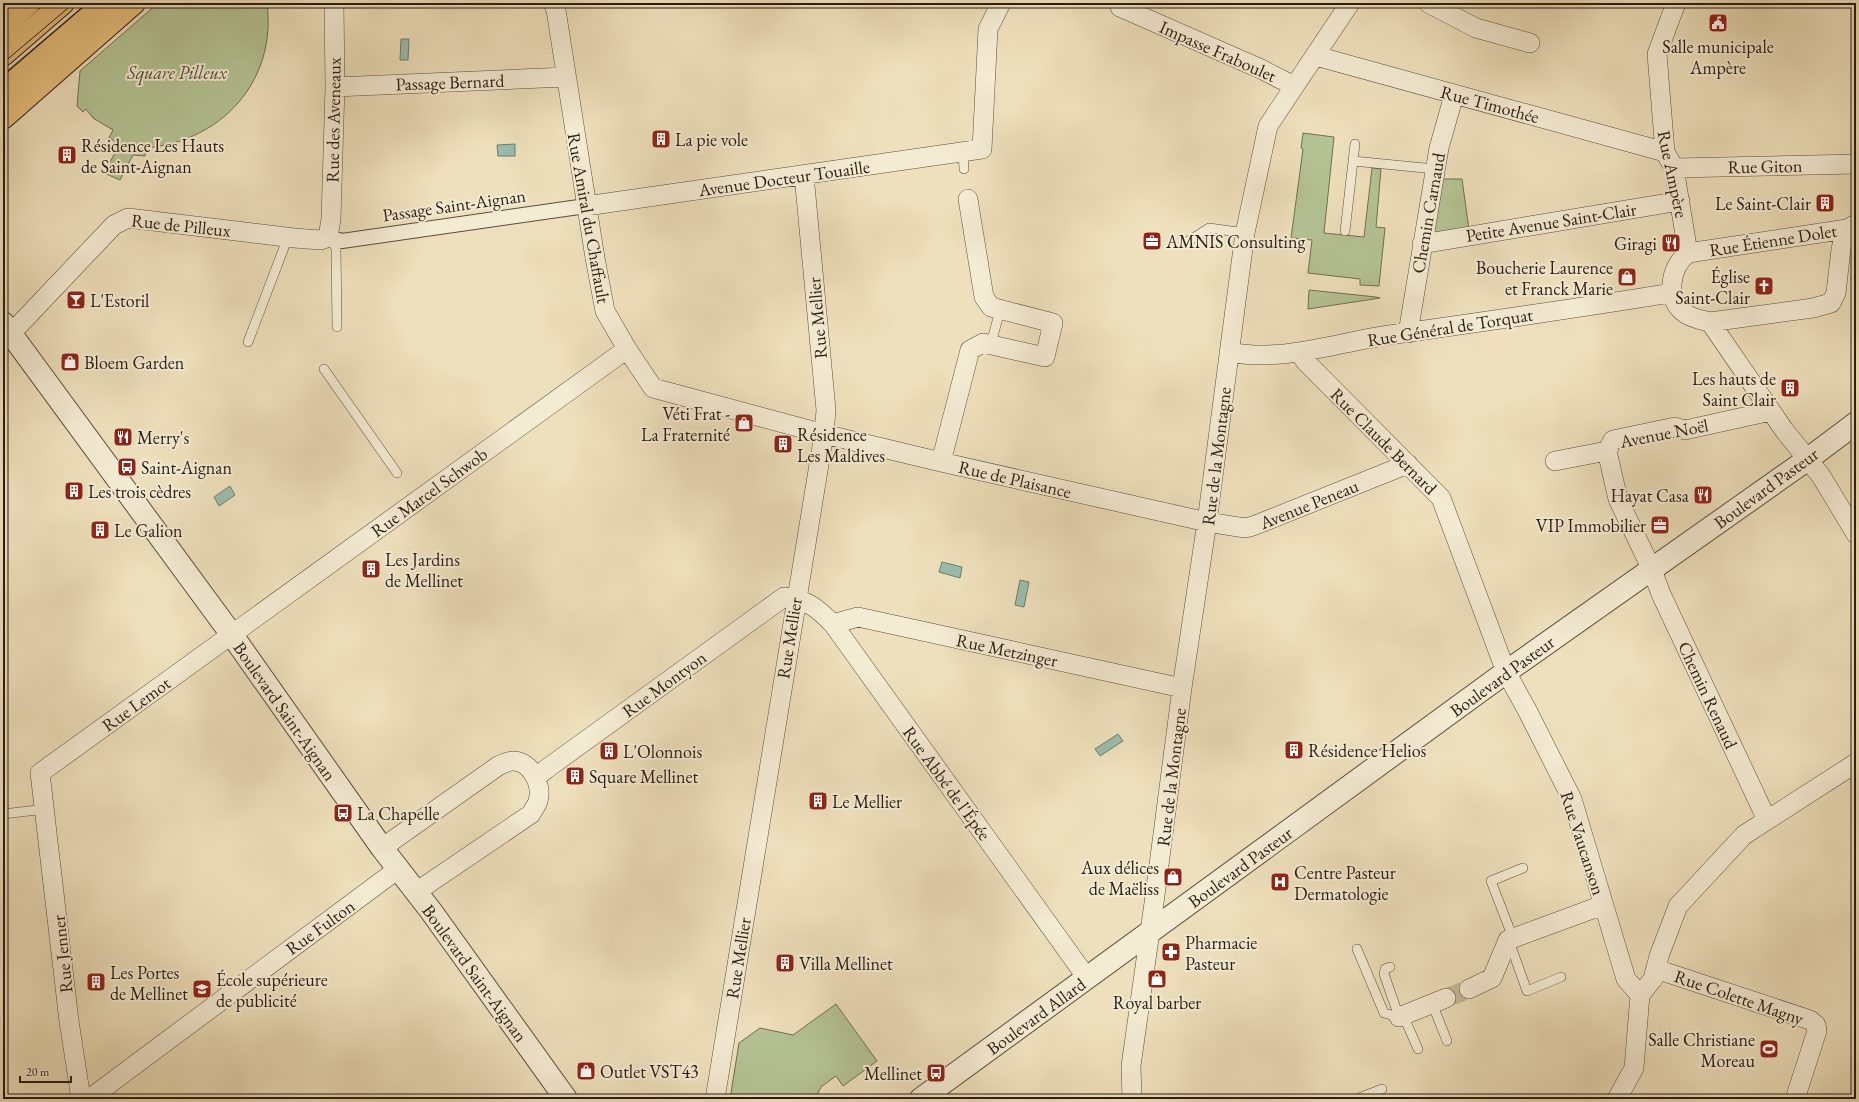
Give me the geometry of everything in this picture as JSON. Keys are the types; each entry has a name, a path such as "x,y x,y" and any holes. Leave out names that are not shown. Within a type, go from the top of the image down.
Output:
{"main road":[{"path":"3,26 30,3"},
{"path":"3,55 63,3"},
{"path":"3,90 106,3"},
{"path":"3,118 134,3"}],"street":[{"name":"Rue des Aveneaux","path":"328,237 331,219 335,87 334,3"},
{"name":"Rue Amiral du Chaffault","path":"553,3 556,10 586,206 605,311 627,349 654,388 824,434"},
{"name":"Avenue Docteur Touaille","path":"586,206 804,175 964,160 982,149 988,29 1001,3"},
{"path":"1428,3 1476,28 1530,43"},
{"name":"Rue Ampère","path":"1676,3 1656,54 1669,160 1680,201 1688,253"},
{"name":"Rue de la Montagne","path":"1132,1099 1130,1066 1150,933 1182,688 1207,522 1245,233 1268,126 1316,56 1342,5"},
{"name":"Impasse Fraboulet","path":"1120,7 1261,69 1294,86"},
{"name":"Rue Timothée","path":"1316,56 1454,95 1669,160"},
{"name":"Passage Bernard","path":"335,87 566,77"},
{"name":"Chemin Carnaud","path":"1408,333 1439,148 1454,95"},
{"name":"Rue Giton","path":"1669,160 1856,164"},
{"name":"Rue Mellier","path":"715,1099 824,434 826,410 804,175"},
{"path":"941,462 970,350 983,343 1045,357 1054,323 991,307 984,297 968,199"},
{"name":"Petite Avenue Saint-Clair","path":"1422,244 1680,201"},
{"name":"Passage Saint-Aignan","path":"328,237 342,241 586,206"},
{"name":"Rue de Pilleux","path":"6,328 23,321 120,220 128,218 321,240 328,237"},
{"path":"1688,253 1680,259 1673,275 1671,293 1677,306 1686,314 1697,320 1710,322 1813,308 1831,303 1836,293 1841,249 1851,227"},
{"name":"Rue Étienne Dolet","path":"1688,253 1851,227"},
{"name":"Rue Général de Torquat","path":"1229,352 1245,355 1300,353 1396,334 1671,293"},
{"path":"1710,322 1784,430 1821,476 1856,534"},
{"name":"Boulevard Saint-Aignan","path":"6,328 232,635 382,848 416,892 566,1099"},
{"name":"Rue Marcel Schwob","path":"232,635 414,497 627,349"},
{"name":"Rue Claude Bernard","path":"1300,353 1305,361 1441,498 1506,672"},
{"name":"Avenue Noël","path":"1652,570 1618,499 1607,451 1613,440 1675,427 1685,430 1771,411"},
{"name":"Boulevard Pasteur","path":"1150,933 1506,672 1652,570 1856,423"},
{"name":"Rue de Plaisance","path":"824,434 1207,522"},
{"name":"Avenue Noël","path":"1555,461 1607,451"},
{"name":"Avenue Peneau","path":"1207,522 1245,528 1253,526 1408,464"},
{"name":"Chemin Renaud","path":"1652,570 1660,594 1766,820"},
{"name":"Rue Montyon","path":"536,778 784,597 796,598"},
{"name":"Rue Abbé de l'Épée","path":"796,598 812,604 833,624 1087,978"},
{"name":"Rue Metzinger","path":"833,624 858,617 1182,688"},
{"name":"Rue Lemot","path":"40,773 232,635"},
{"name":"Rue Vaucanson","path":"1506,672 1572,799 1626,979 1640,995"},
{"path":"382,848 498,766 513,761 526,765 536,778 539,788 538,800 531,814 416,892"},
{"path":"1617,1099 1634,1068 1640,995 1653,979 1659,956 1678,906 1744,835 1856,763"},
{"name":"Rue Jenner","path":"40,773 46,810 69,1021 81,1099"},
{"name":"Rue Fulton","path":"89,1099 398,870"},
{"path":"1469,989 1492,978 1511,939 1603,905"},
{"name":"Boulevard Allard","path":"921,1099 1150,933"},
{"name":"Rue Colette Magny","path":"1656,969 1810,1020 1816,1025 1817,1031 1795,1099"},
{"path":"1401,1016 1439,1001"}],"lane":[{"path":"1345,230 1355,144"},
{"path":"1353,161 1435,170"},
{"path":"1184,244 1209,228 1245,233"},
{"path":"248,342 288,237"},
{"path":"328,237 336,248 337,327"},
{"path":"991,344 1000,310"},
{"path":"324,369 397,473"},
{"path":"3,814 46,810"},
{"path":"1523,868 1491,882 1527,991 1561,977"},
{"path":"1357,949 1384,1013 1401,1016"},
{"path":"1390,967 1386,969 1384,974 1401,1016 1418,1049"},
{"path":"1439,1001 1446,1041"},
{"path":"1357,1099 1382,1089"}],"green space":[{"name":"Square Pilleux","path":"158,3 267,3 268,31 263,58 253,81 239,102 220,120 198,133 173,143 146,148 145,156 133,155 120,180 104,173 120,144 109,138 113,130 93,118 86,109 83,112 77,106 80,71"},
{"path":"1303,133 1334,137 1324,233 1364,237 1372,168 1381,169 1376,227 1385,228 1379,286 1360,285 1360,279 1308,273 1312,240 1291,238 1303,149 1301,148"},
{"path":"1439,179 1462,179 1469,230 1429,237"},
{"path":"1309,290 1376,297 1380,298 1308,309"},
{"path":"836,1004 877,1061 843,1086 836,1076 821,1087 815,1099 730,1099 739,1043 760,1028 793,1035"}],"shaded area":[{"path":"401,39 409,39 408,60 400,60"},
{"path":"515,144 515,156 498,156 497,145"},
{"path":"230,486 235,495 219,506 214,497"},
{"path":"942,562 962,567 960,578 939,572"},
{"path":"1020,580 1029,582 1024,607 1015,605"},
{"path":"1118,734 1123,741 1100,756 1095,749"}],"tunnel":[{"path":"1446,998 1469,989"}],"tram line":[{"path":"3,63 74,3"},
{"path":"3,76 88,3"}],"place":[{"name":"Salle municipale Ampère","path":"1718,23"},
{"name":"La pie vole","path":"661,139"},
{"name":"Résidence Les Hauts de Saint-Aignan","path":"67,155"},
{"name":"Le Saint-Clair","path":"1825,203"},
{"name":"AMNIS Consulting","path":"1152,241"},
{"name":"Giragi","path":"1671,243"},
{"name":"Boucherie Laurence et Franck Marie","path":"1627,277"},
{"name":"Église Saint-Clair","path":"1764,286"},
{"name":"L'Estoril","path":"76,300"},
{"name":"Bloem Garden","path":"70,362"},
{"name":"Les hauts de Saint Clair","path":"1790,388"},
{"name":"Véti Frat - La Fraternité","path":"744,423"},
{"name":"Merry's","path":"123,437"},
{"name":"Résidence Les Maldives","path":"783,444"},
{"name":"Saint-Aignan","path":"127,467"},
{"name":"Les trois cèdres","path":"74,491"},
{"name":"Hayat Casa","path":"1703,495"},
{"name":"VIP Immobilier","path":"1660,525"},
{"name":"Le Galion","path":"100,530"},
{"name":"Les Jardins de Mellinet","path":"371,569"},
{"name":"Résidence Helios","path":"1294,750"},
{"name":"L'Olonnois","path":"609,751"},
{"name":"Square Mellinet","path":"575,776"},
{"name":"Le Mellier","path":"818,801"},
{"name":"La Chapelle","path":"343,813"},
{"name":"Aux délices de Maëliss","path":"1173,877"},
{"name":"Centre Pasteur Dermatologie","path":"1280,882"},
{"name":"Pharmacie Pasteur","path":"1171,952"},
{"name":"Villa Mellinet","path":"785,963"},
{"name":"Royal barber","path":"1157,979"},
{"name":"Les Portes de Mellinet","path":"96,982"},
{"name":"École supérieure de publicité","path":"202,989"},
{"name":"Salle Christiane Moreau","path":"1769,1049"},
{"name":"Outlet VST43","path":"586,1071"},
{"name":"Mellinet","path":"936,1073"}]}
